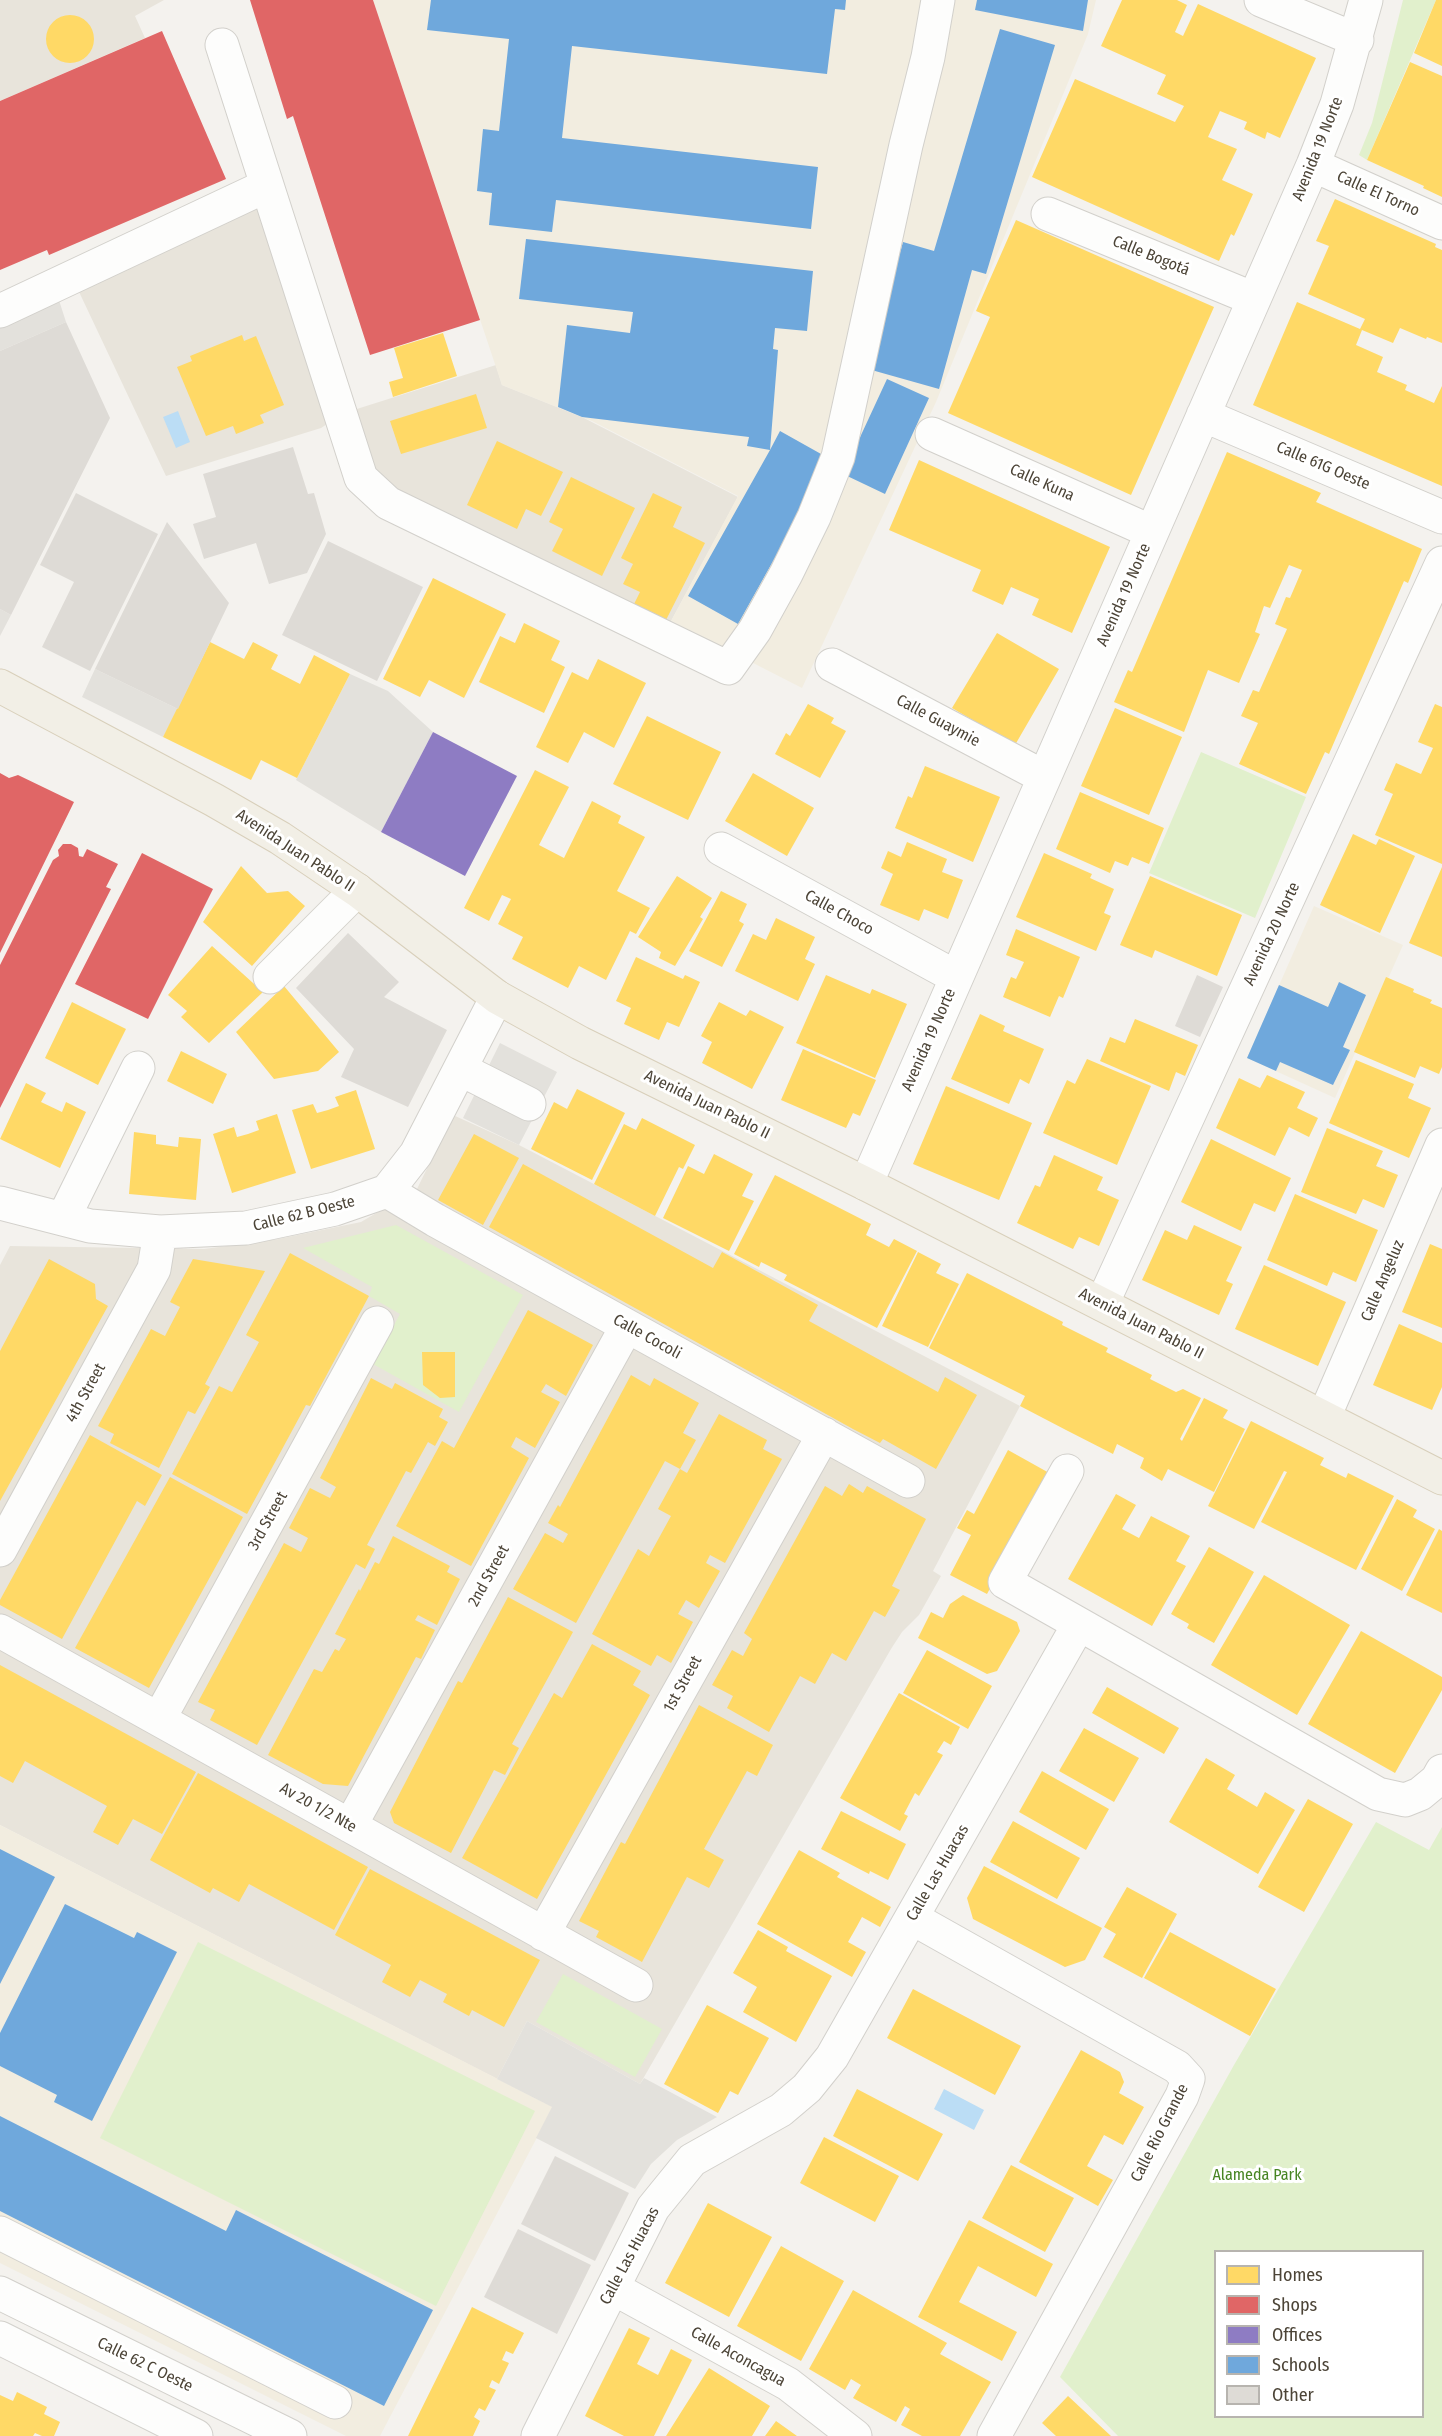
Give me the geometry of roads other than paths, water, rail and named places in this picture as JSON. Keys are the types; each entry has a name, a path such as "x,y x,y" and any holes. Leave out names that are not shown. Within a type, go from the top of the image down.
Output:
{"main road":[{"name":"Avenida Juan Pablo II","path":"0,686 214,800 280,838 357,890 497,997 580,1043 866,1184 1442,1479"}],"street":[{"path":"222,45 361,478 387,502 728,668 755,630 786,574 814,517 838,457 906,145 928,57 938,0"},
{"path":"1261,0 1357,40"},
{"name":"Avenida 19 Norte","path":"866,1184 1313,165 1337,104 1357,40 1366,0"},
{"name":"Calle El Torno","path":"1313,165 1442,223"},
{"path":"0,311 266,186"},
{"name":"Calle Bogotá","path":"1048,214 1254,299"},
{"name":"Calle 61G Oeste","path":"1203,415 1442,517"},
{"name":"Calle Kuna","path":"932,434 1152,532"},
{"name":"Avenida 20 Norte","path":"1102,1304 1442,563"},
{"name":"Calle Guaymie","path":"832,665 1044,777"},
{"name":"Calle Choco","path":"721,849 956,977"},
{"path":"270,976 357,890"},
{"path":"387,1191 416,1154 497,997"},
{"path":"63,1219 138,1068"},
{"path":"460,1069 529,1104"},
{"name":"Calle Angeluz","path":"1324,1417 1442,1145"},
{"name":"Calle 62 B Oeste","path":"0,1203 90,1226 160,1232 246,1228 335,1209 387,1191"},
{"name":"Calle Cocoli","path":"387,1191 435,1220 908,1481"},
{"name":"4th Street","path":"0,1550 154,1269 160,1232"},
{"name":"3rd Street","path":"159,1719 377,1323"},
{"name":"2nd Street","path":"350,1826 627,1326"},
{"name":"1st Street","path":"543,1934 824,1434"},
{"path":"1066,1471 1005,1582 1378,1794 1405,1800 1420,1794 1437,1780 1442,1771"},
{"name":"Calle Las Huacas","path":"538,2436 653,2208 692,2160 781,2110 807,2088 832,2057 1079,1624"},
{"name":"Av 20 1/2 Nte","path":"0,1631 636,1985"},
{"name":"Calle Rio Grande","path":"912,1918 1177,2067 1188,2079 1182,2096 993,2436"},
{"path":"0,2233 335,2402"},
{"name":"Calle Aconcagua","path":"613,2288 788,2384 855,2436"},
{"name":"Calle 62 C Oeste","path":"0,2293 290,2436"},
{"path":"0,2338 198,2436 241,2355"}],"water":[{"path":"178,411 190,442 176,448 163,417"},
{"path":"944,2089 984,2110 974,2130 934,2109"}],"park label":[{"name":"Alameda Park","path":"1257,2176"}]}
